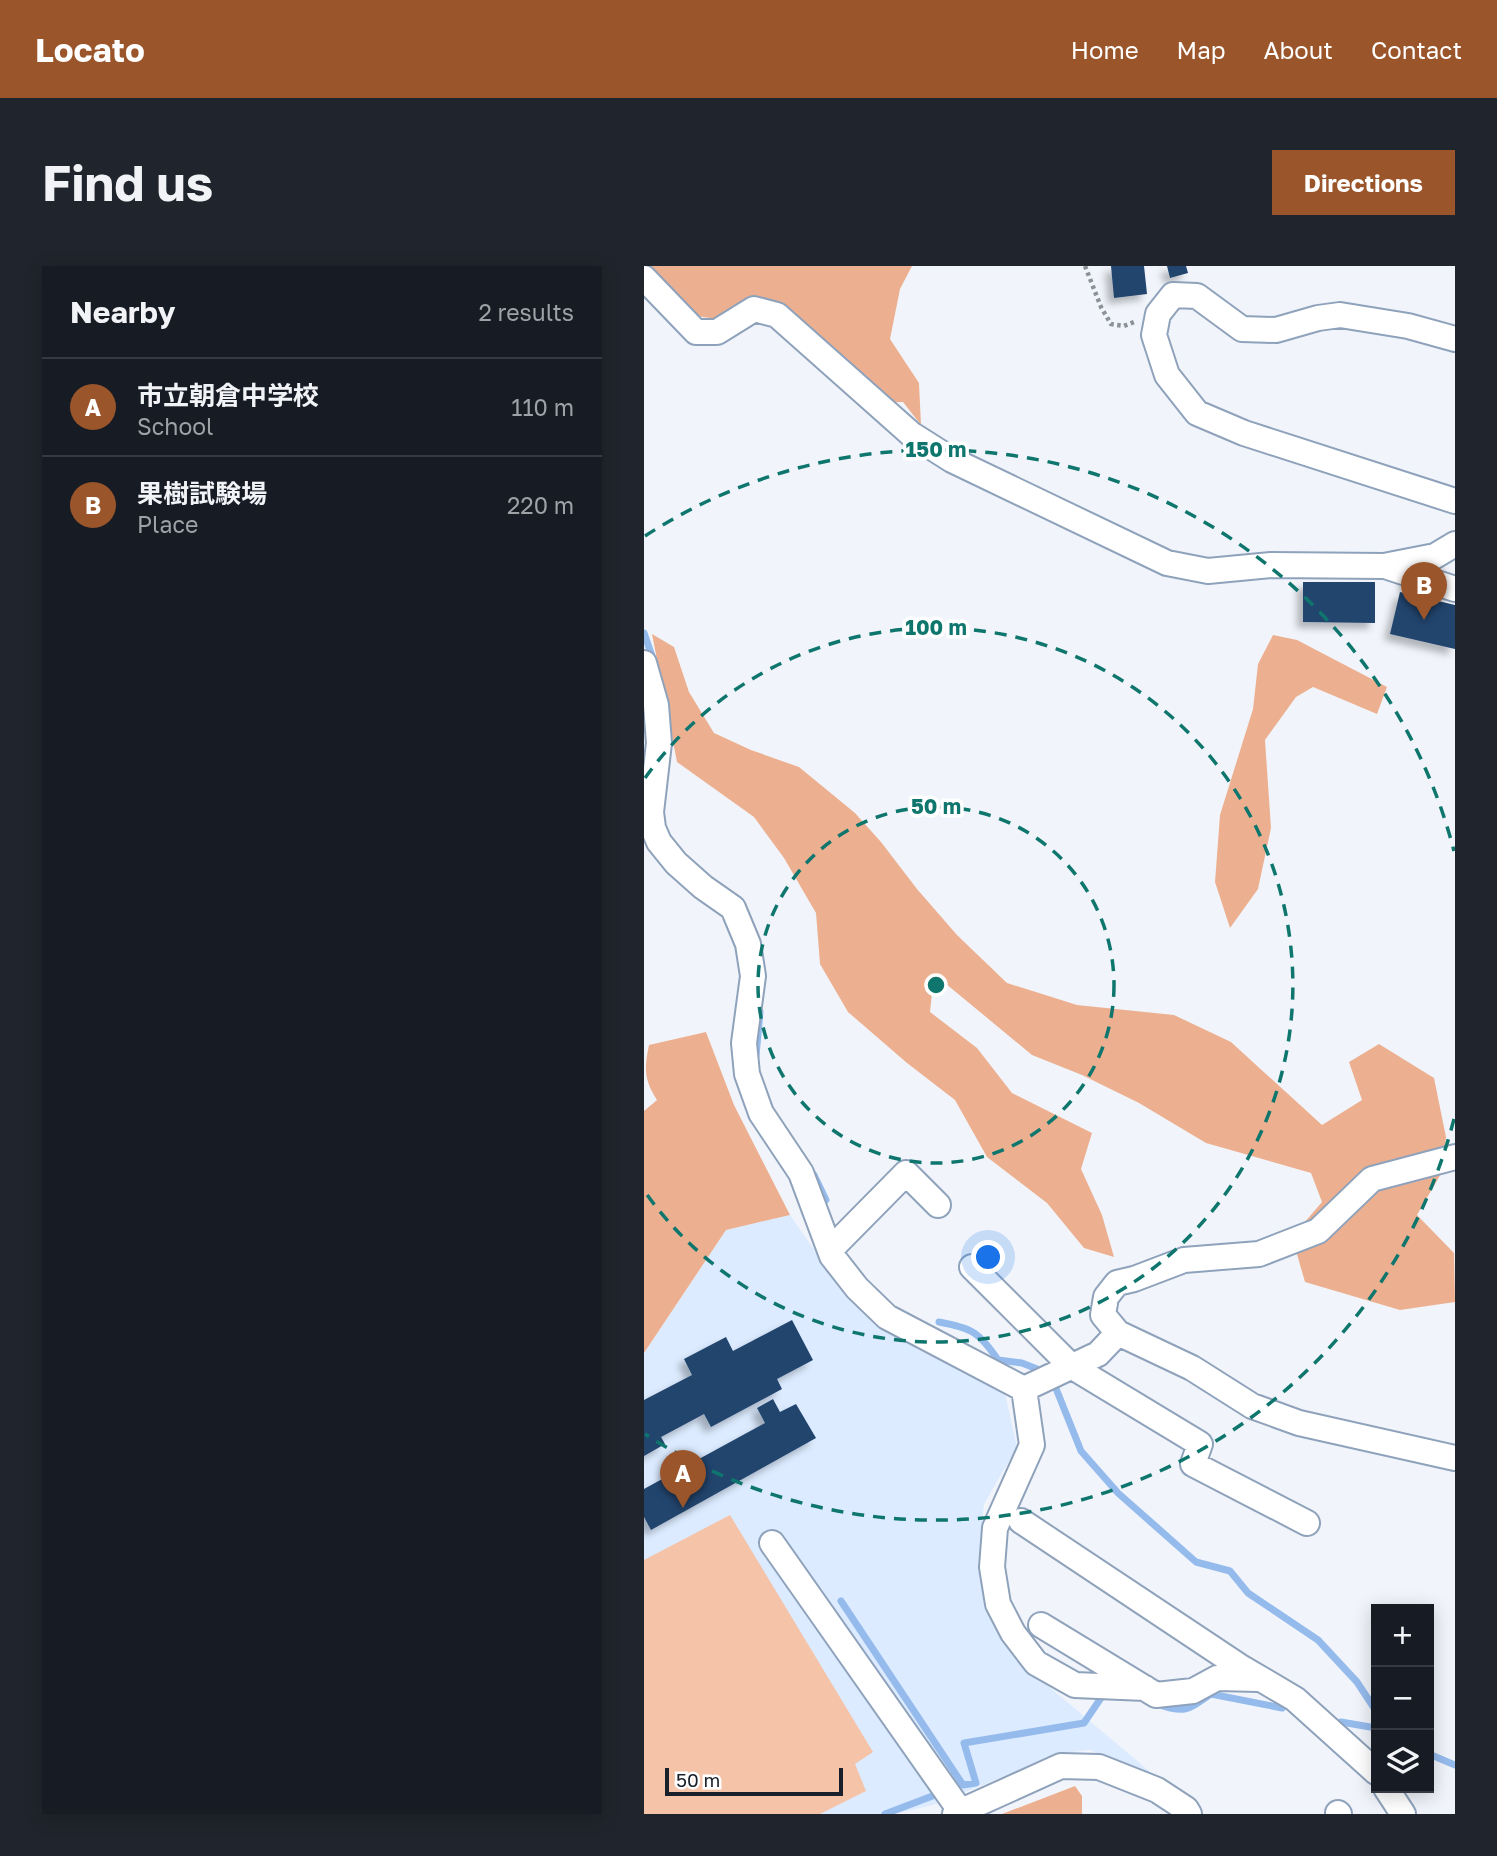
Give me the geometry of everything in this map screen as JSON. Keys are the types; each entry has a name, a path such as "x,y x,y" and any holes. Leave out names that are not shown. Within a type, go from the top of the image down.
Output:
{"street":[{"path":"644,278 696,332 716,332 754,309 778,315 911,434 952,460 1167,563 1208,571 1271,565 1384,566 1435,556 1455,544"},
{"path":"1455,339 1408,326 1340,314 1276,330 1242,329 1198,296 1173,295 1158,314 1154,335 1167,375 1198,413 1257,438 1455,500"},
{"path":"1384,566 1455,589"},
{"path":"644,663 656,705 659,743 651,812 653,828 659,842 676,863 703,887 733,908 748,944 753,976 744,1043 747,1074 761,1113 801,1172 832,1256 857,1288 887,1317 1024,1389"},
{"path":"1455,1157 1372,1179 1318,1231 1259,1254 1184,1260 1117,1283 1106,1297 1103,1315 1118,1333 1192,1368 1252,1406 1288,1419 1455,1458"},
{"path":"831,1250 906,1173 939,1205"},
{"path":"972,1267 1071,1366 1200,1444 1193,1464 1307,1523"},
{"path":"1024,1389 1098,1354 1118,1333"},
{"path":"1024,1389 1032,1446 995,1528 992,1567 998,1604 1013,1633 1037,1663 1074,1685 1145,1688"},
{"path":"1021,1521 1295,1699 1371,1767"},
{"path":"772,1543 958,1813 1061,1766 1099,1767 1157,1790 1186,1809 1189,1814"},
{"path":"1041,1625 1156,1695 1193,1691 1217,1678 1261,1679"},
{"path":"1389,1793 1403,1814"}],"path":[{"path":"1085,266 1101,307 1111,324 1124,326 1158,314"}],"shaded area":[{"path":"644,266 912,266 900,289 890,339 919,383 921,425 903,402 871,403 748,301 716,319 684,314 644,295"},
{"path":"652,634 674,647 689,692 714,733 799,767 855,813 957,935 1007,983 1077,1005 1174,1015 1231,1042 1322,1125 1362,1100 1349,1062 1379,1044 1434,1078 1446,1137 1442,1172 1417,1215 1454,1253 1455,1302 1400,1310 1305,1282 1292,1237 1322,1202 1311,1173 1206,1143 1139,1103 1082,1075 1032,1055 934,974 930,1012 977,1048 1012,1093 1092,1133 1081,1169 1102,1215 1114,1257 1084,1248 1047,1203 987,1157 955,1100 848,1012 820,964 816,913 784,858 754,817 677,762"},
{"path":"1273,635 1297,640 1387,687 1377,714 1313,687 1296,697 1265,740 1271,828 1258,889 1230,928 1215,882 1220,815 1253,709 1258,664"},
{"path":"706,1032 734,1105 790,1215 726,1230 644,1353 644,1111 657,1100 646,1074 649,1045"},
{"path":"790,1215 843,1291 918,1350 1004,1389 1017,1447 984,1504 978,1563 985,1609 1028,1669 1161,1781 1090,1750 1062,1753 933,1805 894,1814 644,1814 644,1353 726,1230"},
{"path":"730,1515 873,1752 855,1764 866,1791 820,1814 644,1814 644,1560"},
{"path":"1075,1786 1082,1796 1082,1814 1002,1814"}],"building":[{"path":"1111,266 1144,266 1147,294 1114,298"},
{"path":"1167,266 1186,266 1188,273 1170,278"},
{"path":"1303,582 1375,582 1375,623 1303,622"},
{"path":"1400,592 1455,605 1455,649 1390,634"},
{"path":"792,1320 813,1360 777,1379 782,1389 711,1427 704,1414 661,1437 665,1444 644,1456 644,1400 692,1375 684,1359 726,1337 733,1351"},
{"path":"773,1399 780,1412 796,1404 816,1438 651,1530 644,1517 644,1489 765,1423 757,1408"}],"waterway":[{"path":"644,633 654,662"},
{"path":"756,1056 760,1012"},
{"path":"814,1175 826,1200"},
{"path":"939,1322 974,1333 998,1360 1022,1363 1042,1371"},
{"path":"1053,1381 1081,1451 1118,1493 1196,1562 1230,1571 1248,1593 1318,1640 1357,1682 1371,1703"},
{"path":"841,1601 963,1785 976,1783 964,1743 1084,1723 1105,1692"},
{"path":"1157,1704 1186,1709 1211,1694 1282,1708"},
{"path":"1341,1722 1371,1727"},
{"path":"1434,1756 1455,1765"},
{"path":"885,1814 943,1792"}],"place":[{"name":"果樹試験場","path":"1424,620"},
{"name":"市立朝倉中学校","path":"683,1508"}]}
